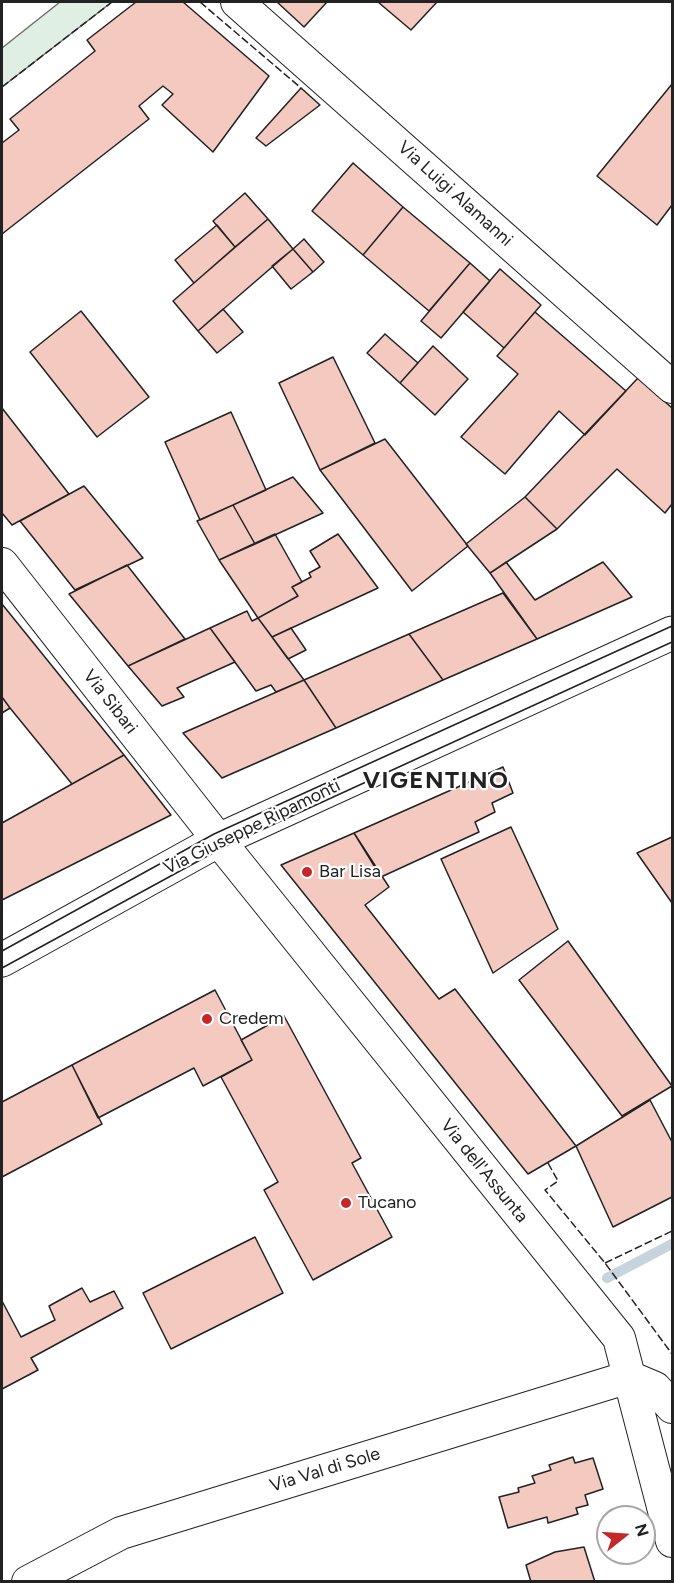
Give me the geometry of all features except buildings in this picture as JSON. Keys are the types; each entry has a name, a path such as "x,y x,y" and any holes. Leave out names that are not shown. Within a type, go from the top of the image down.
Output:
{"street":[{"name":"Via Luigi Alamanni","path":"237,2 672,387"},
{"name":"Via Sibari","path":"2,564 219,840"},
{"name":"Via Giuseppe Ripamonti","path":"2,960 219,840 672,633"},
{"name":"Via dell'Assunta","path":"219,840 619,1338 672,1541"},
{"path":"629,1377 655,1388 672,1407"},
{"name":"Via Val di Sole","path":"28,1581 121,1533 629,1377"}],"green space":[{"path":"60,2 112,2 2,87 2,48"}],"waterway":[{"path":"607,1278 672,1244"}],"tram line":[{"path":"2,951 214,834 672,626"},
{"path":"2,968 224,847 672,642"}],"fence":[{"path":"2,87 112,2"},
{"path":"200,2 301,88"},
{"path":"548,1163 558,1181 545,1190 605,1263 672,1354"},
{"path":"605,1263 672,1231"}],"place":[{"name":"Bar Lisa","path":"307,872"},
{"name":"Credem","path":"207,1019"},
{"name":"Tucano","path":"346,1203"}],"district":[{"name":"VIGENTINO","path":"436,781"}]}
